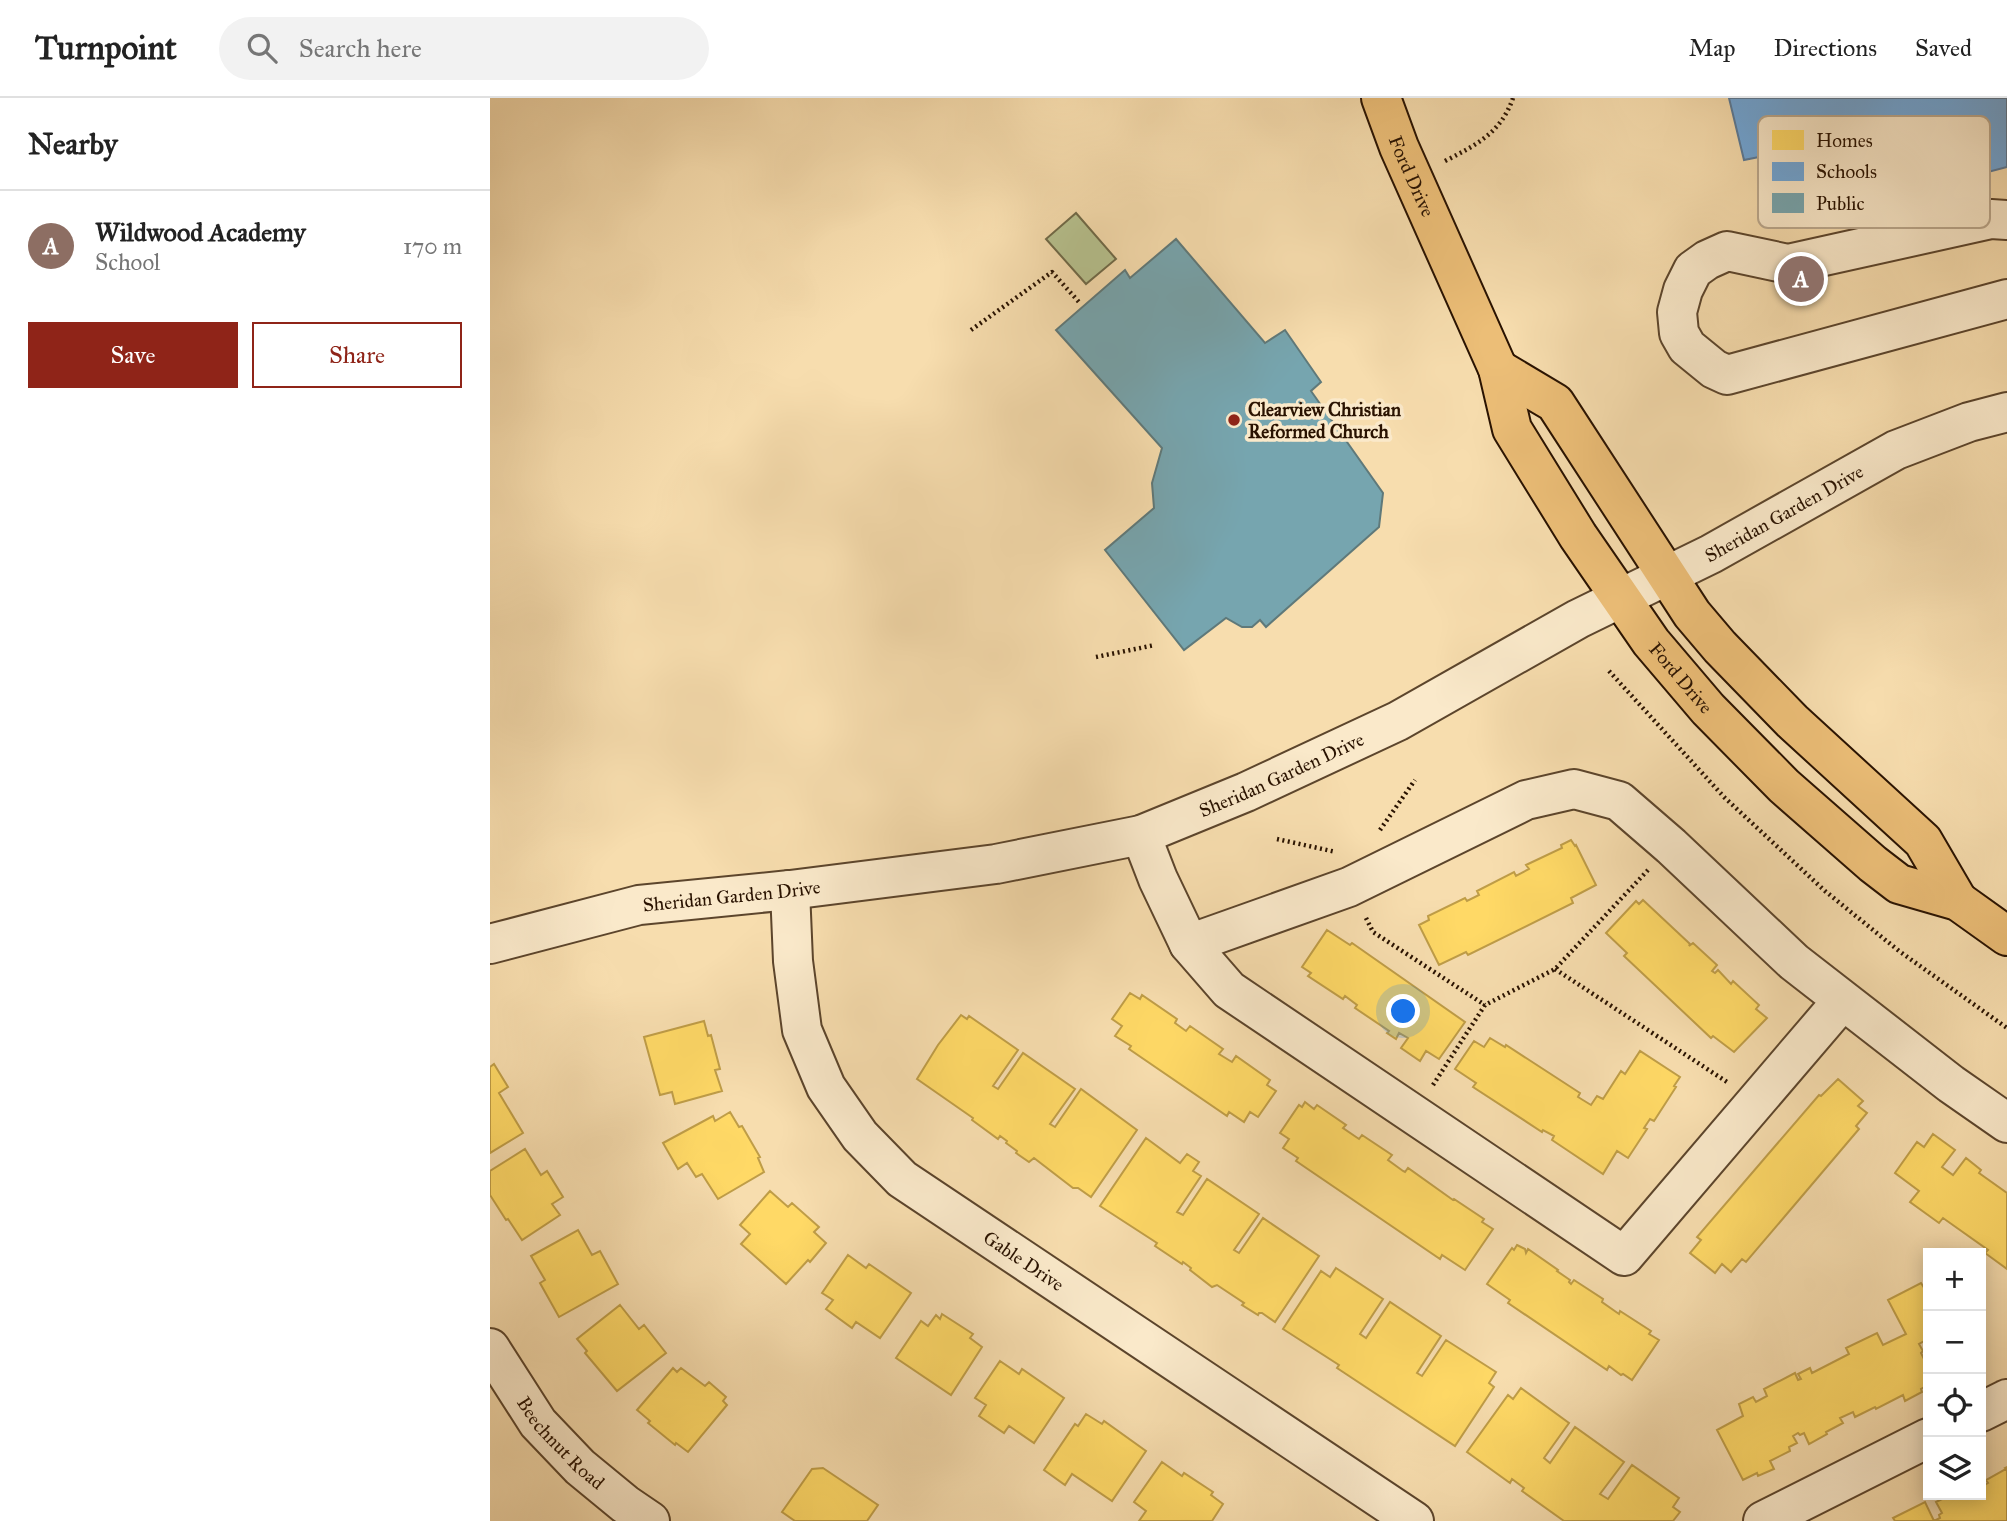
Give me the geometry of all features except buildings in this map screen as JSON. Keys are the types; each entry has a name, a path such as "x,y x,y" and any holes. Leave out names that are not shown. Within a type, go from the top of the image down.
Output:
{"main road":[{"name":"Ford Drive","path":"1381,98 1413,178 1498,369 1512,429 1578,536 1651,642 1708,709 1784,786 1873,864 1899,884 1958,901 2007,936"},
{"name":"Ford Drive","path":"1498,369 1555,403 1692,614 1792,721 1923,841 1958,901"}],"street":[{"path":"1950,228 1788,264 1727,251 1693,270 1683,290 1677,312 1679,333 1687,347 1714,369 1727,375 2007,299"},
{"name":"Sheridan Garden Drive","path":"490,944 639,905 790,890 996,864 1141,835 1246,792 1398,721 1578,619 1711,554 1896,450 1969,422 2007,412"},
{"path":"1189,944 1343,870 1526,800 1574,789 1619,801 1794,962 1951,1084 2007,1123"},
{"path":"1141,835 1158,879 1189,944 1229,990 1624,1256 1842,1001"},
{"name":"Gable Drive","path":"790,890 793,961 802,1030 826,1087 860,1136 902,1179 1405,1518"},
{"name":"Beechnut Road","path":"490,1348 538,1423 580,1467 650,1521"},
{"path":"1986,1410 2007,1399"},
{"path":"1763,1521 1923,1441"}],"path":[{"path":"1413,178 1481,142 1498,126 1513,98"},
{"path":"971,330 1052,272 1079,302"},
{"path":"1097,657 1155,645"},
{"path":"1609,671 1724,797 1825,891 1899,951 2007,1028"},
{"path":"1277,839 1343,870 1373,932 1485,1004"},
{"path":"1414,1115 1485,1004 1555,969 1671,846"},
{"path":"1555,969 1757,1102"}],"green space":[{"path":"1076,213 1116,259 1086,284 1046,239"}],"place":[{"name":"Wildwood Academy","path":"1801,279"},
{"name":"Clearview Christian Reformed Church","path":"1234,420"}]}
